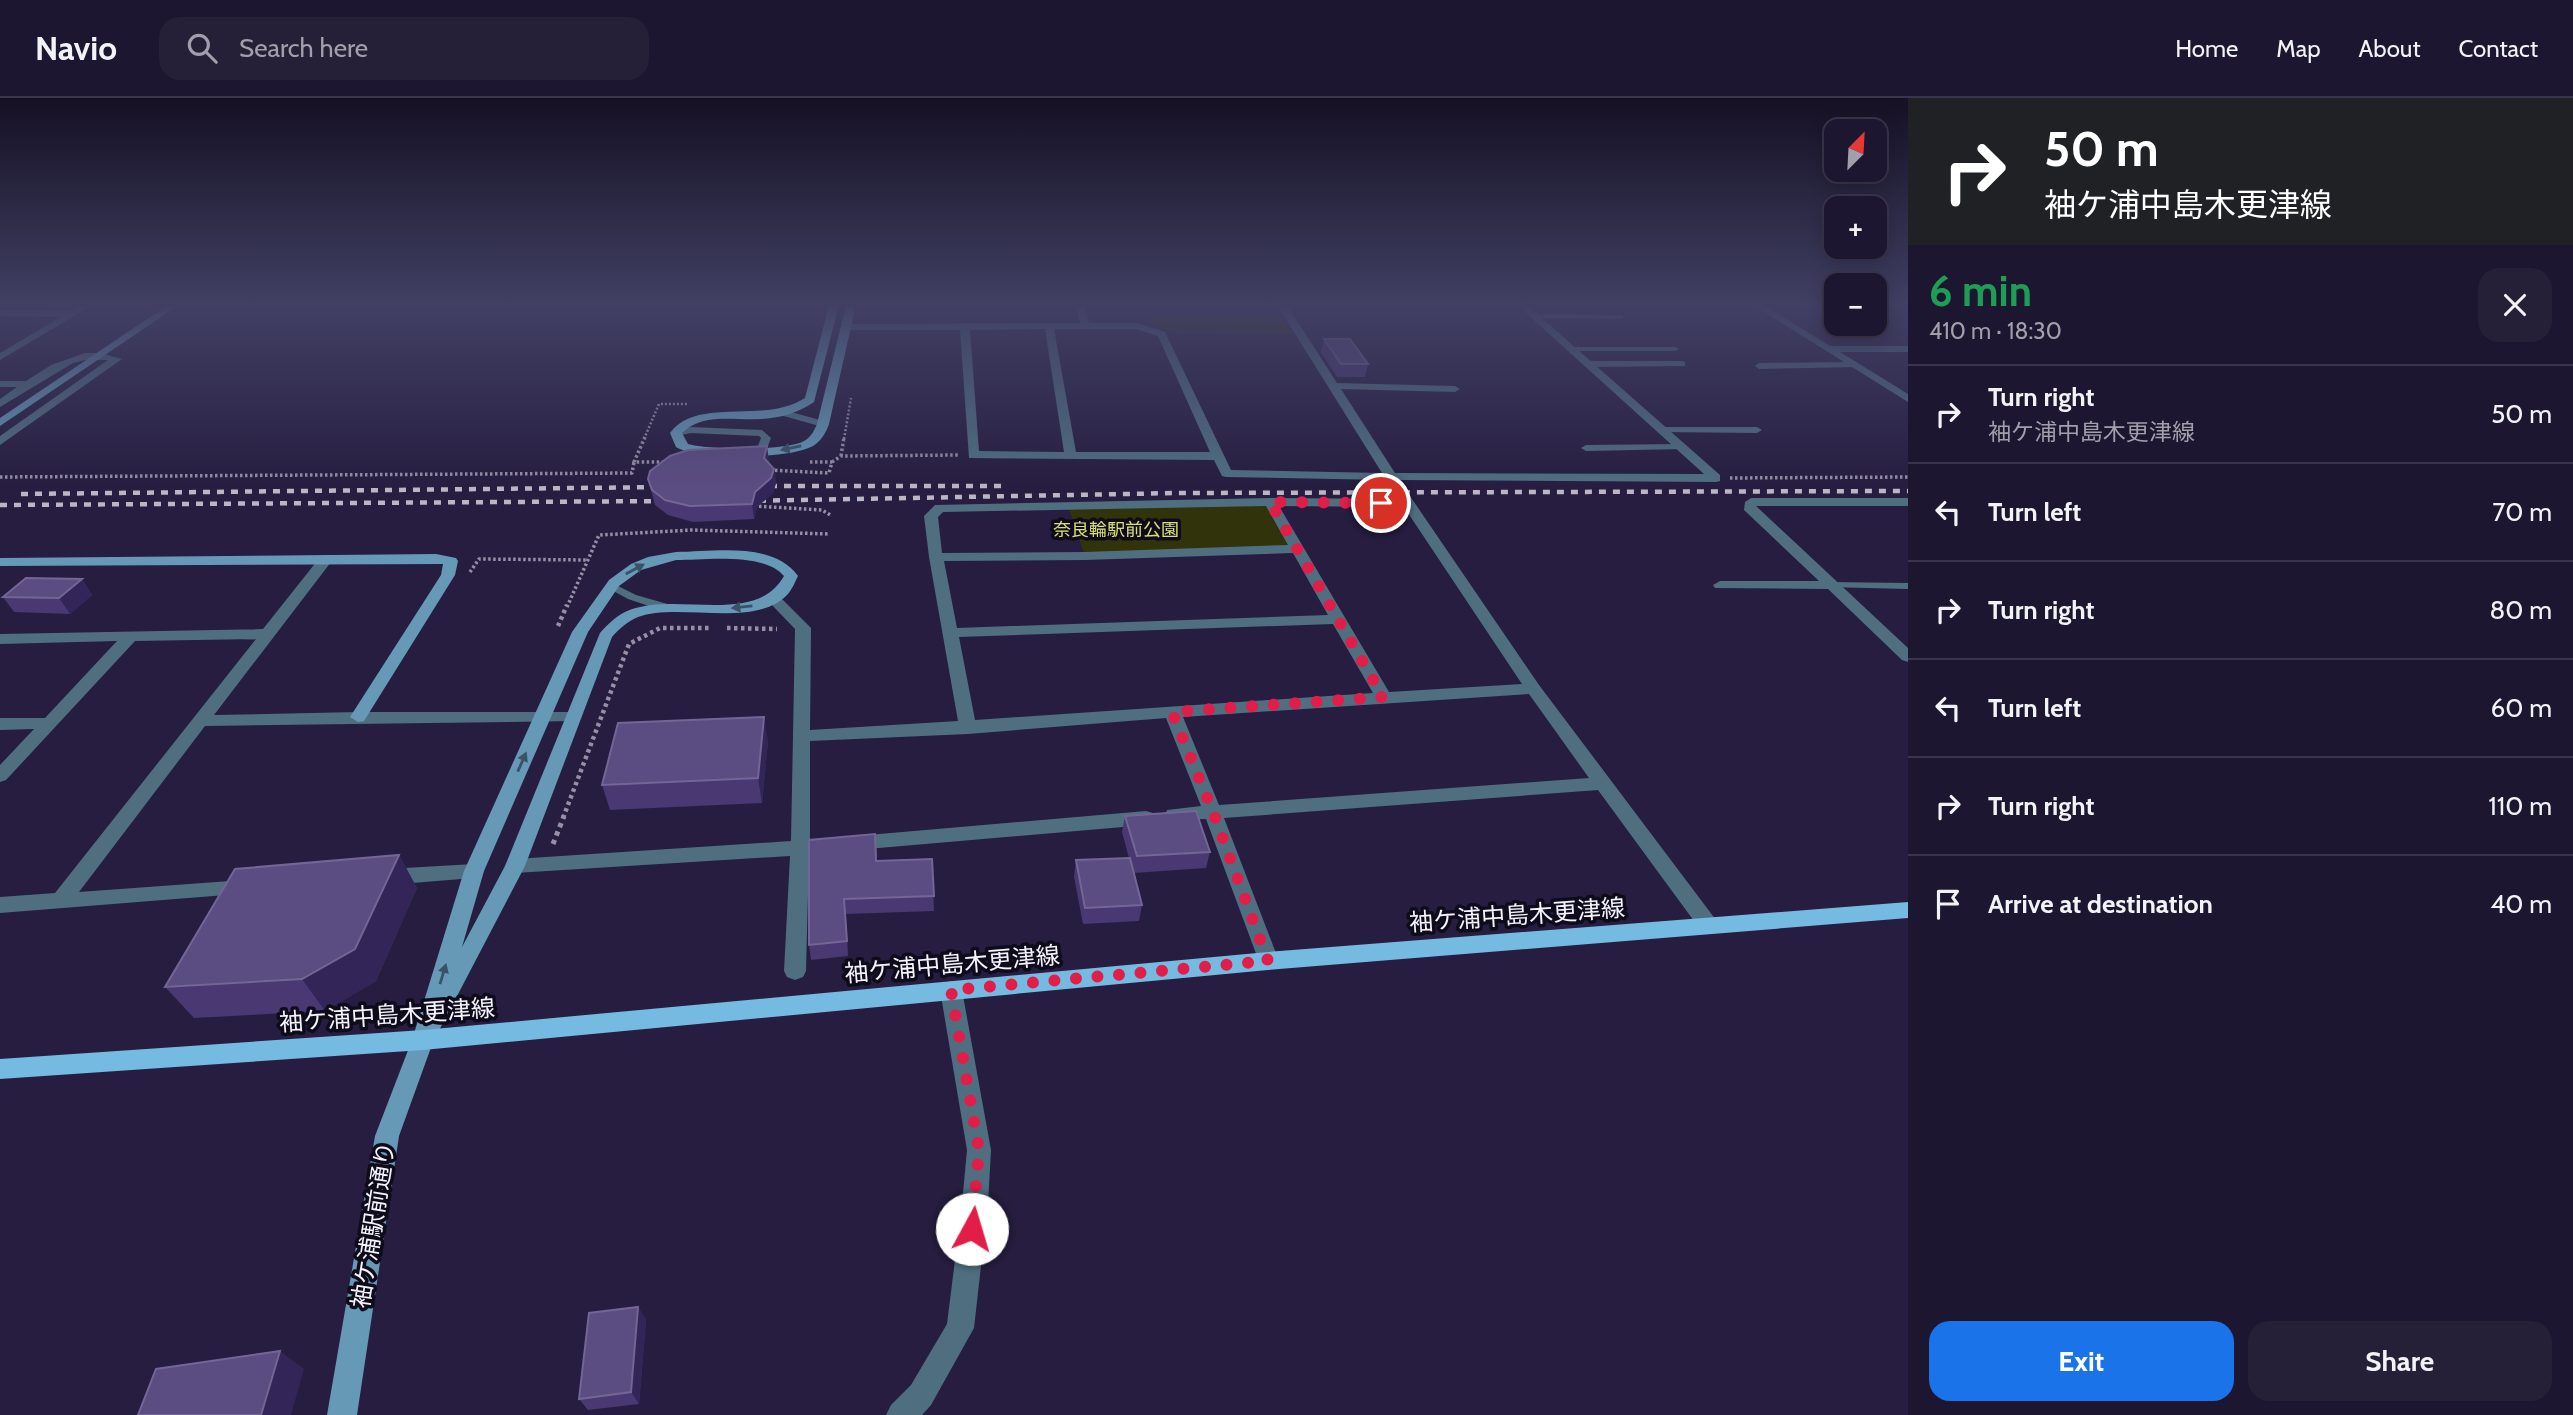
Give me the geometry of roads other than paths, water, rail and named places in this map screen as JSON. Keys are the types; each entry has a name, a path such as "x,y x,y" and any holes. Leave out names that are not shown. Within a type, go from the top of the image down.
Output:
{"main road":[{"name":"袖ケ浦中島木更津線","path":"0,1069 423,1040 1268,961 1908,910"}],"street":[{"path":"0,404 57,366"},
{"path":"0,423 84,366"},
{"path":"0,441 106,366"},
{"path":"818,366 810,400 800,408 784,413 706,416 681,426 676,433 678,442 684,447 761,451 805,445 820,434 838,366"},
{"path":"967,366 973,455 1219,456"},
{"path":"1056,366 1071,456"},
{"path":"1177,366 1226,473 1391,477 1716,478 1590,366"},
{"path":"1320,366 1533,689 1709,926"},
{"path":"1857,366 1908,399"},
{"path":"0,384 31,384"},
{"path":"1332,386 1455,389"},
{"path":"784,413 823,424"},
{"path":"968,728 936,557 931,516 940,508 1270,502 1409,503"},
{"path":"1270,502 1383,697"},
{"path":"1908,502 1751,502 1749,507 1908,657"},
{"path":"936,557 1085,556 1297,549"},
{"path":"676,556 755,556 783,566 790,576 788,588 775,600 744,608 667,608 635,613 617,623 605,636 515,866 423,1040 474,871 580,632 612,586 636,567 653,560 676,556"},
{"path":"0,562 436,558 451,561 448,575 358,717"},
{"path":"60,902 265,634 326,559"},
{"path":"1720,585 1830,585"},
{"path":"775,600 803,628 800,848 795,971"},
{"path":"952,633 1338,619"},
{"path":"0,639 265,634"},
{"path":"0,776 129,638"},
{"path":"802,736 968,728 1383,697 1533,689"},
{"path":"1172,712 1213,812 1268,961"},
{"path":"200,721 358,717 572,717"},
{"path":"0,724 49,723"},
{"path":"515,866 800,848 1213,812 1601,783"},
{"path":"363,879 474,871"},
{"path":"0,905 267,886"},
{"path":"901,1415 921,1395 960,1328 973,1218 979,1150 951,990"},
{"name":"袖ケ浦駅前通り","path":"342,1415 387,1136 423,1040"}],"lane":[{"path":"1660,429 1757,430"},
{"path":"676,433 691,430 762,433 765,438 761,451"},
{"path":"1586,448 1681,447"},
{"path":"1830,585 1908,586"},
{"path":"612,586 632,597 667,608"}],"railway":[{"path":"756,486 1001,486"},
{"path":"21,494 668,487"},
{"path":"745,501 1178,493 1908,491"},
{"path":"0,505 672,501"}],"park label":[{"name":"奈良輪駅前公園","path":"1116,530"}]}
